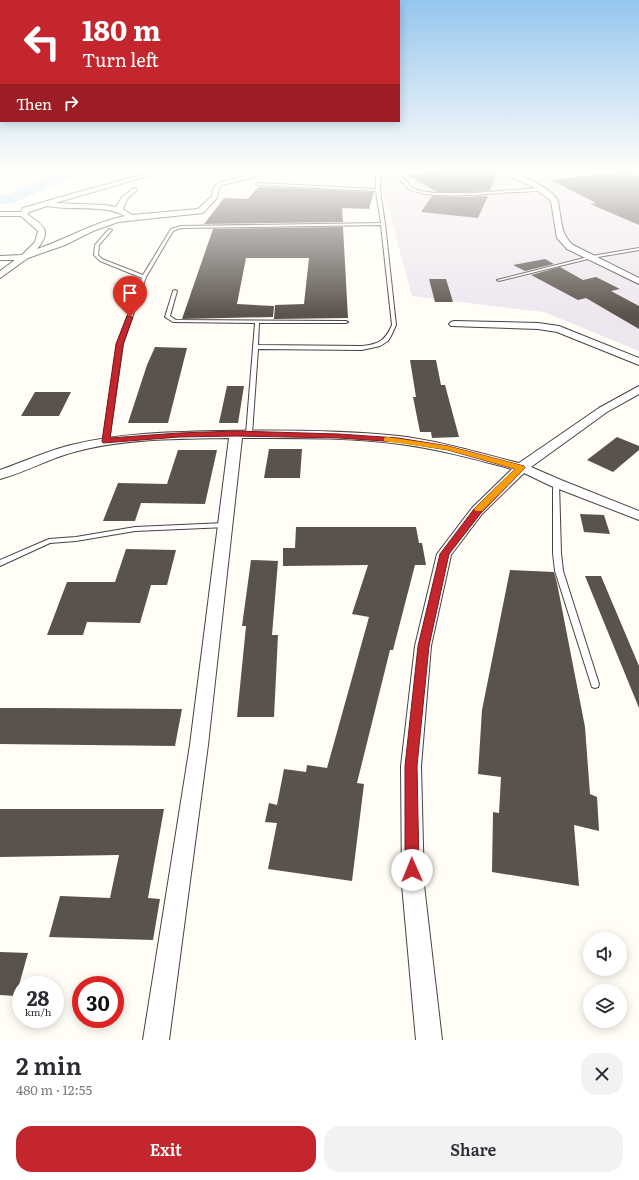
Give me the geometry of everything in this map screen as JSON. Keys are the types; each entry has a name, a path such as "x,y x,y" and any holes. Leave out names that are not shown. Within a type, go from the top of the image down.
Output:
{"street":[{"path":"0,275 36,247 41,240 42,231 28,219"},
{"path":"0,258 24,257 62,243 108,222 124,219"},
{"path":"557,219 561,238 570,247 639,281"},
{"path":"454,324 538,326 559,329 639,362"},
{"path":"429,1040 413,885 411,766 423,646 444,554 477,511 521,468 603,410 639,389"},
{"path":"156,1040 199,745 225,525 243,434"},
{"path":"0,475 47,456 106,441 179,435 324,435 398,440 448,448 529,470 556,483 639,516"}],"lane":[{"path":"255,347 362,348 385,343 394,325 382,219"},
{"path":"106,441 120,344 144,277 172,230 175,228 383,224"},
{"path":"110,230 97,245 96,255 101,260 144,277"},
{"path":"499,280 592,258 639,249"},
{"path":"175,291 167,317 170,319 184,321 346,322"},
{"path":"243,434 257,322"},
{"path":"556,483 557,553 559,571 595,684"},
{"path":"0,563 49,541 76,539 135,529 225,525"}],"shaded area":[{"path":"391,219 639,219 639,351 544,312 412,296"}],"building":[{"path":"208,219 343,219 343,222 204,224"},
{"path":"624,219 639,219 639,225"},
{"path":"343,227 348,318 274,319 275,305 304,304 309,258 246,258 237,304 274,306 273,317 182,319 213,229"},
{"path":"545,259 554,264 525,271 513,265"},
{"path":"560,267 583,280 596,277 620,289 611,291 639,306 639,329 586,298 578,300 531,275"},
{"path":"429,279 446,279 453,302 435,302"},
{"path":"155,347 187,348 168,423 128,423 147,365"},
{"path":"410,360 436,360 441,385 445,385 459,437 432,438 431,432 420,432 413,397 416,397"},
{"path":"227,386 244,386 238,423 219,423"},
{"path":"35,392 71,392 59,416 21,416"},
{"path":"617,437 639,446 639,450 613,472 587,460"},
{"path":"269,449 302,449 300,478 264,478"},
{"path":"178,450 217,450 205,504 141,503 135,521 103,521 118,483 167,484"},
{"path":"580,514 604,515 610,534 584,532"},
{"path":"296,527 416,527 419,543 422,543 426,565 415,565 393,650 390,650 357,783 364,784 352,881 268,869 277,823 265,822 269,803 277,805 284,769 306,772 307,765 327,768 369,617 352,614 368,565 283,566 283,548 295,548"},
{"path":"126,549 176,550 167,585 151,585 140,623 87,622 83,635 47,635 67,582 115,582"},
{"path":"251,560 278,561 272,635 278,635 274,717 237,717 246,626 242,626"},
{"path":"510,570 554,572 557,583 585,727 590,794 597,797 599,831 574,825 579,886 492,872 493,812 499,813 501,777 478,774 482,710"},
{"path":"585,576 601,576 639,666 639,708"},
{"path":"0,708 182,709 175,746 0,744"},
{"path":"0,809 164,809 148,898 160,899 153,940 49,937 60,896 110,898 119,855 0,857"},
{"path":"0,952 28,953 22,976 12,976 12,996 0,995"}],"slow traffic":[{"path":"387,439 448,448 521,468 479,509"}],"route":[{"path":"130,317 120,344 106,441 179,435 324,435 398,440 448,448 521,468 477,511 444,554 423,646 411,766 412,870"}]}
